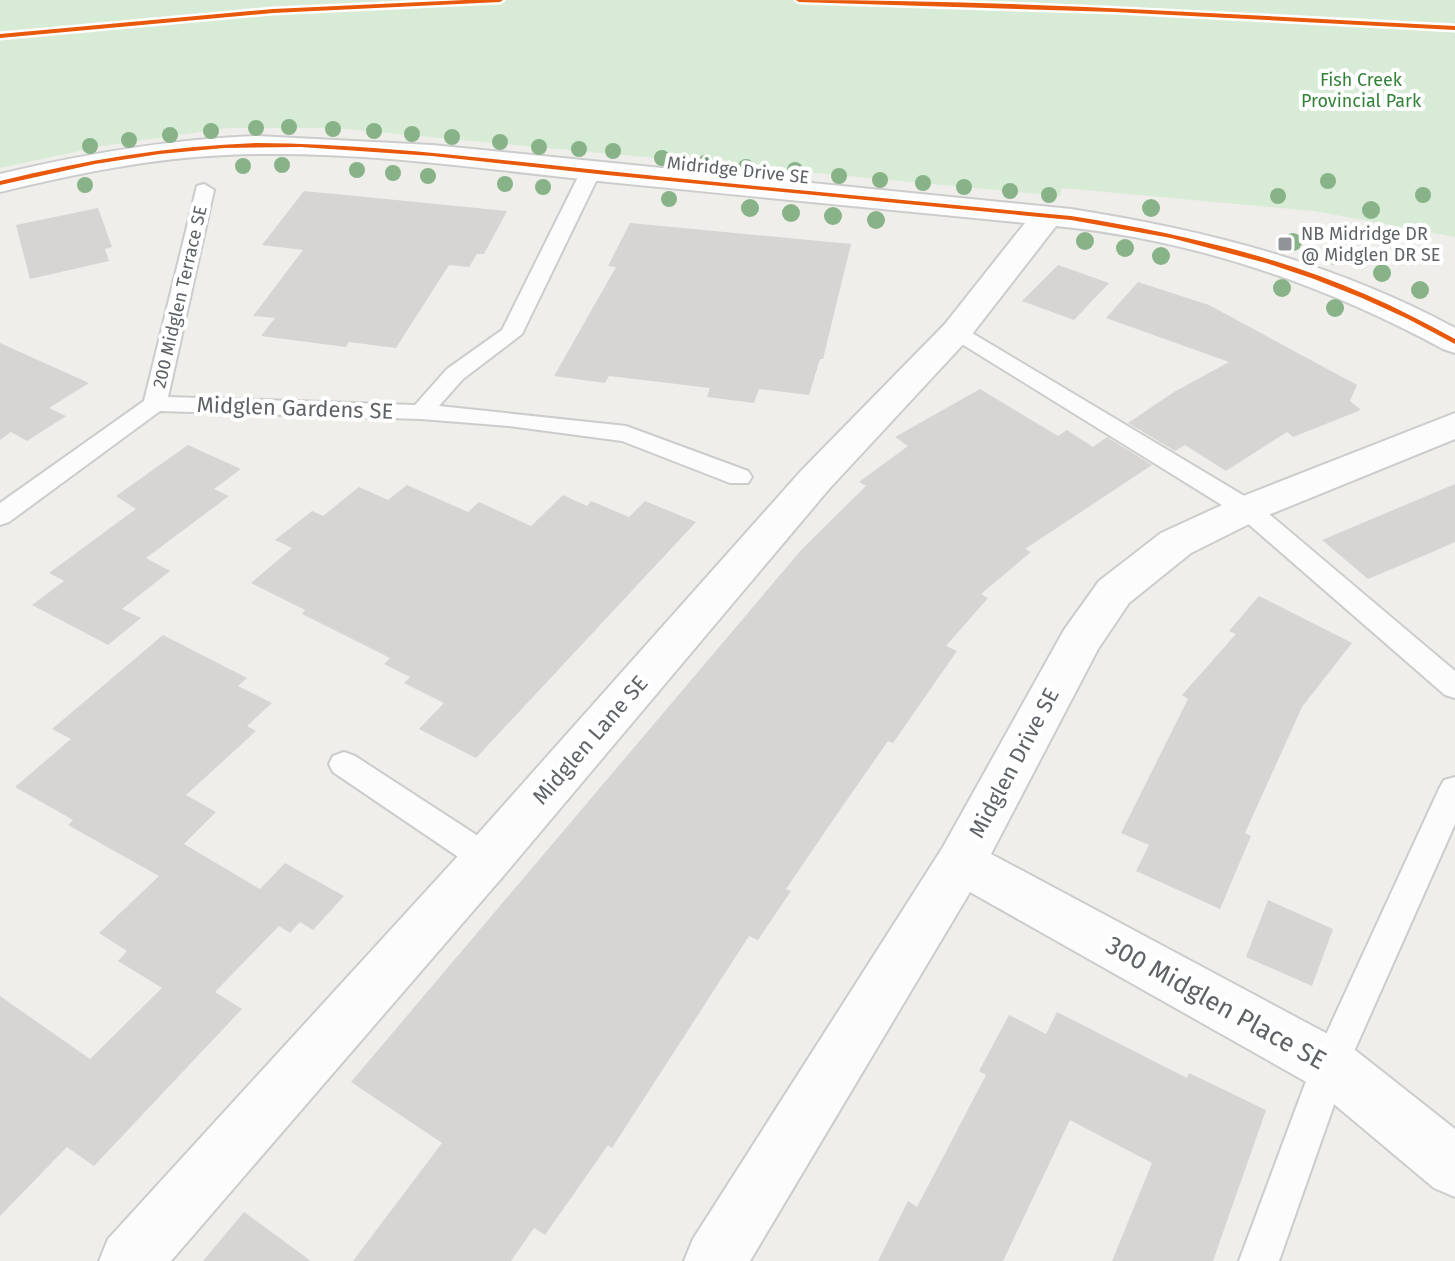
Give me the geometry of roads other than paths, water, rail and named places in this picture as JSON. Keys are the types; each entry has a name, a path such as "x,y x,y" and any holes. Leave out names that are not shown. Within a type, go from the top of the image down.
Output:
{"street":[{"name":"Midridge Drive SE","path":"0,183 117,158 256,145 449,154 1047,216 1154,231 1290,268 1371,299 1455,342"},
{"name":"Midglen Lane SE","path":"130,1261 487,859 815,480 957,331 1047,216"},
{"name":"Midglen Drive SE","path":"715,1261 961,862 1080,641 1114,592 1176,543 1247,509 1455,425"},
{"name":"300 Midglen Place SE","path":"961,862 1330,1065 1455,1167"}],"lane":[{"name":"Midglen Gardens SE","path":"155,404 421,412 455,374 511,334 591,171"},
{"name":"200 Midglen Terrace SE","path":"155,404 204,190"},
{"path":"957,331 1247,509 1455,687"},
{"path":"0,516 155,404"},
{"path":"421,412 509,419 626,434 739,477"},
{"path":"344,764 487,859"},
{"path":"1259,1261 1330,1065 1455,789"}],"place":[{"name":"NB Midridge DR @ Midglen DR SE","path":"1285,244"}],"park label":[{"name":"Fish Creek Provincial Park","path":"1361,90"}]}
